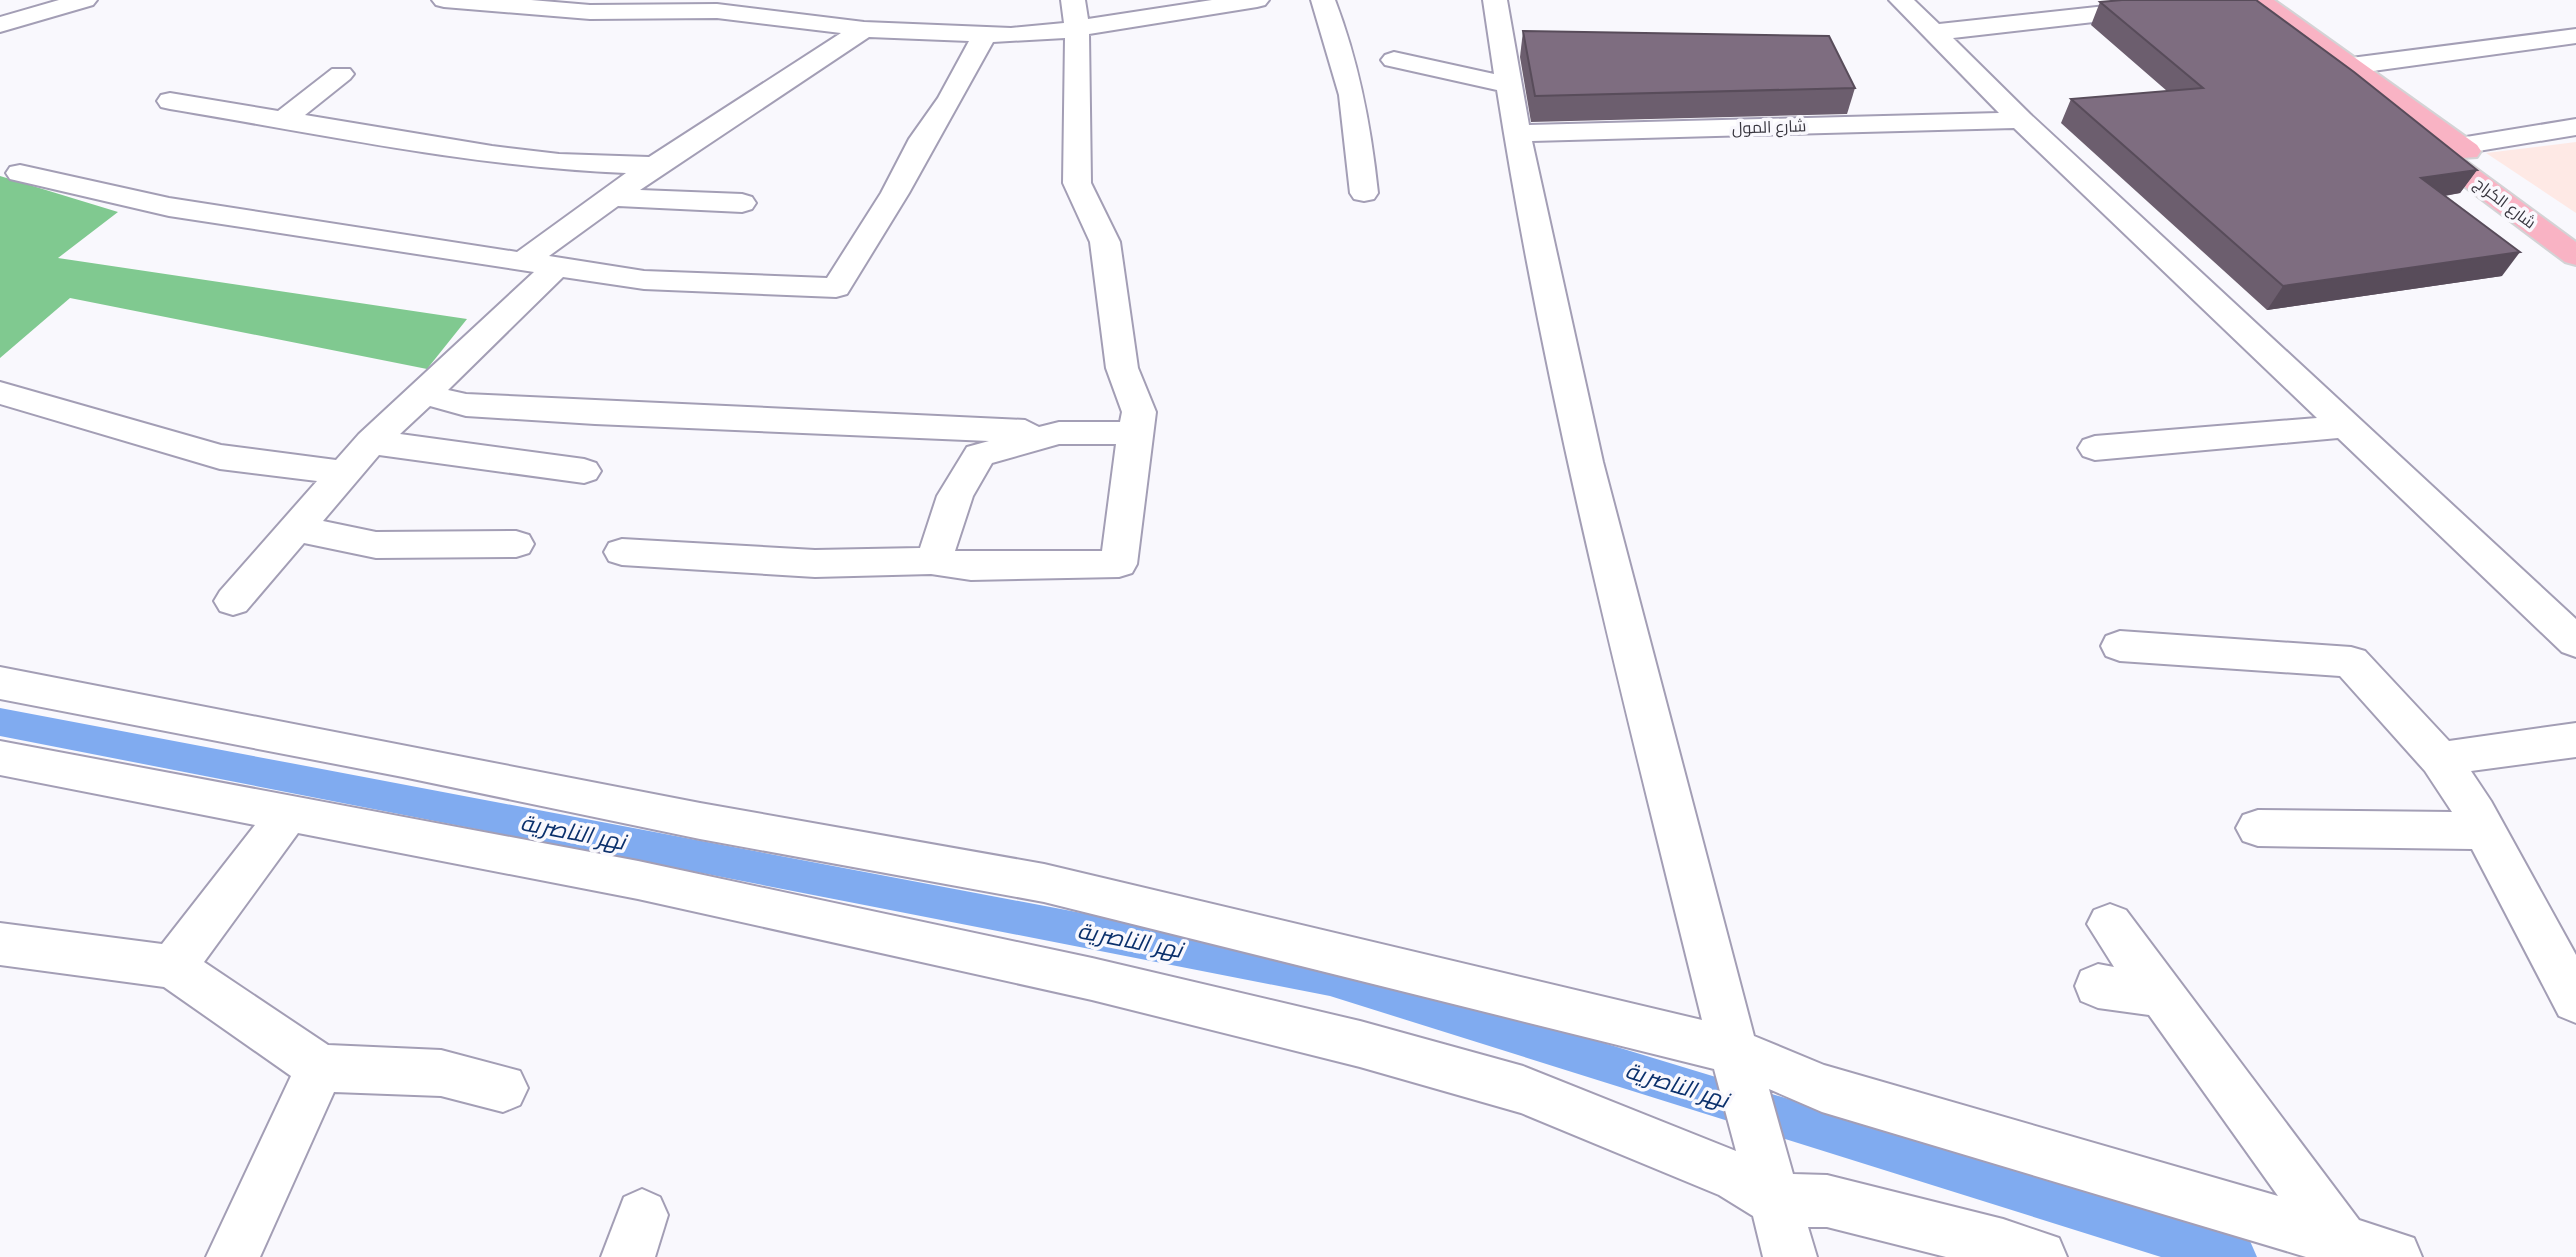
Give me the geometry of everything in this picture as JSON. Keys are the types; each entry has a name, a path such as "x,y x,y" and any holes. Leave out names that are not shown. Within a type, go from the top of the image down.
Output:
{"main road":[{"name":"شارع الكراج","path":"2229,0 2576,256"},
{"name":"شارع الكراج","path":"2259,0 2576,231"}],"street":[{"path":"0,25 85,0"},
{"path":"450,3 590,12 717,11 864,29 984,35 1075,14 1257,0"},
{"path":"1323,0 1342,46 1357,113 1364,193"},
{"path":"1495,0 1507,85 1602,535 1737,1063 1790,1257"},
{"path":"1901,0 1936,32 2021,120 2576,642"},
{"path":"1936,32 2229,0"},
{"path":"622,552 801,566 931,561 971,567 1119,564 1134,433 1139,412 1122,368 1105,242 1077,183 1075,14"},
{"path":"522,262 655,166 864,29"},
{"path":"20,173 169,207 556,267 644,279 836,288 895,193 923,139 951,97 984,35"},
{"path":"2351,66 2576,36"},
{"path":"1394,60 1507,85"},
{"path":"283,120 341,74"},
{"path":"170,100 519,157 655,166"},
{"name":"شارع المول","path":"1517,133 2021,120"},
{"path":"2460,146 2576,127"},
{"path":"610,197 742,203"},
{"path":"233,601 371,442 556,267"},
{"path":"0,393 220,457 345,473"},
{"path":"424,394 466,405 595,413 1059,433 1134,433"},
{"path":"2095,448 2349,426"},
{"path":"931,561 938,549 955,496 979,455 1059,433"},
{"path":"371,442 584,471"},
{"path":"296,529 376,545 516,544"},
{"path":"2120,646 2351,662 2440,759 2485,831 2576,1001"},
{"path":"0,683 403,760 700,821 1044,883 1737,1063 2395,1257"},
{"path":"2440,759 2576,740"},
{"path":"6,765 288,814 638,880 1091,979 1360,1044 1523,1090 1737,1177 1775,1196 1827,1201 2003,1245 2040,1257"},
{"path":"173,967 288,814"},
{"path":"2258,828 2485,831"},
{"path":"2110,924 2342,1241"},
{"path":"0,944 173,967 320,1068 441,1073 503,1088"},
{"path":"2098,986 2164,996"},
{"path":"233,1257 320,1068"}],"shaded area":[{"path":"2576,142 2576,213 2486,153"}],"green space":[{"path":"0,176 118,212 58,258 467,319 427,369 70,298 0,358"}],"building":[{"path":"2256,0 2354,72 2477,170 2421,178 2520,252 2283,286 2071,99 2203,88 2100,2"},
{"path":"1523,31 1829,36 1855,88 1535,96"}],"waterway":[{"name":"نهر الناصرية","path":"0,722 1330,978 2234,1257"}]}
